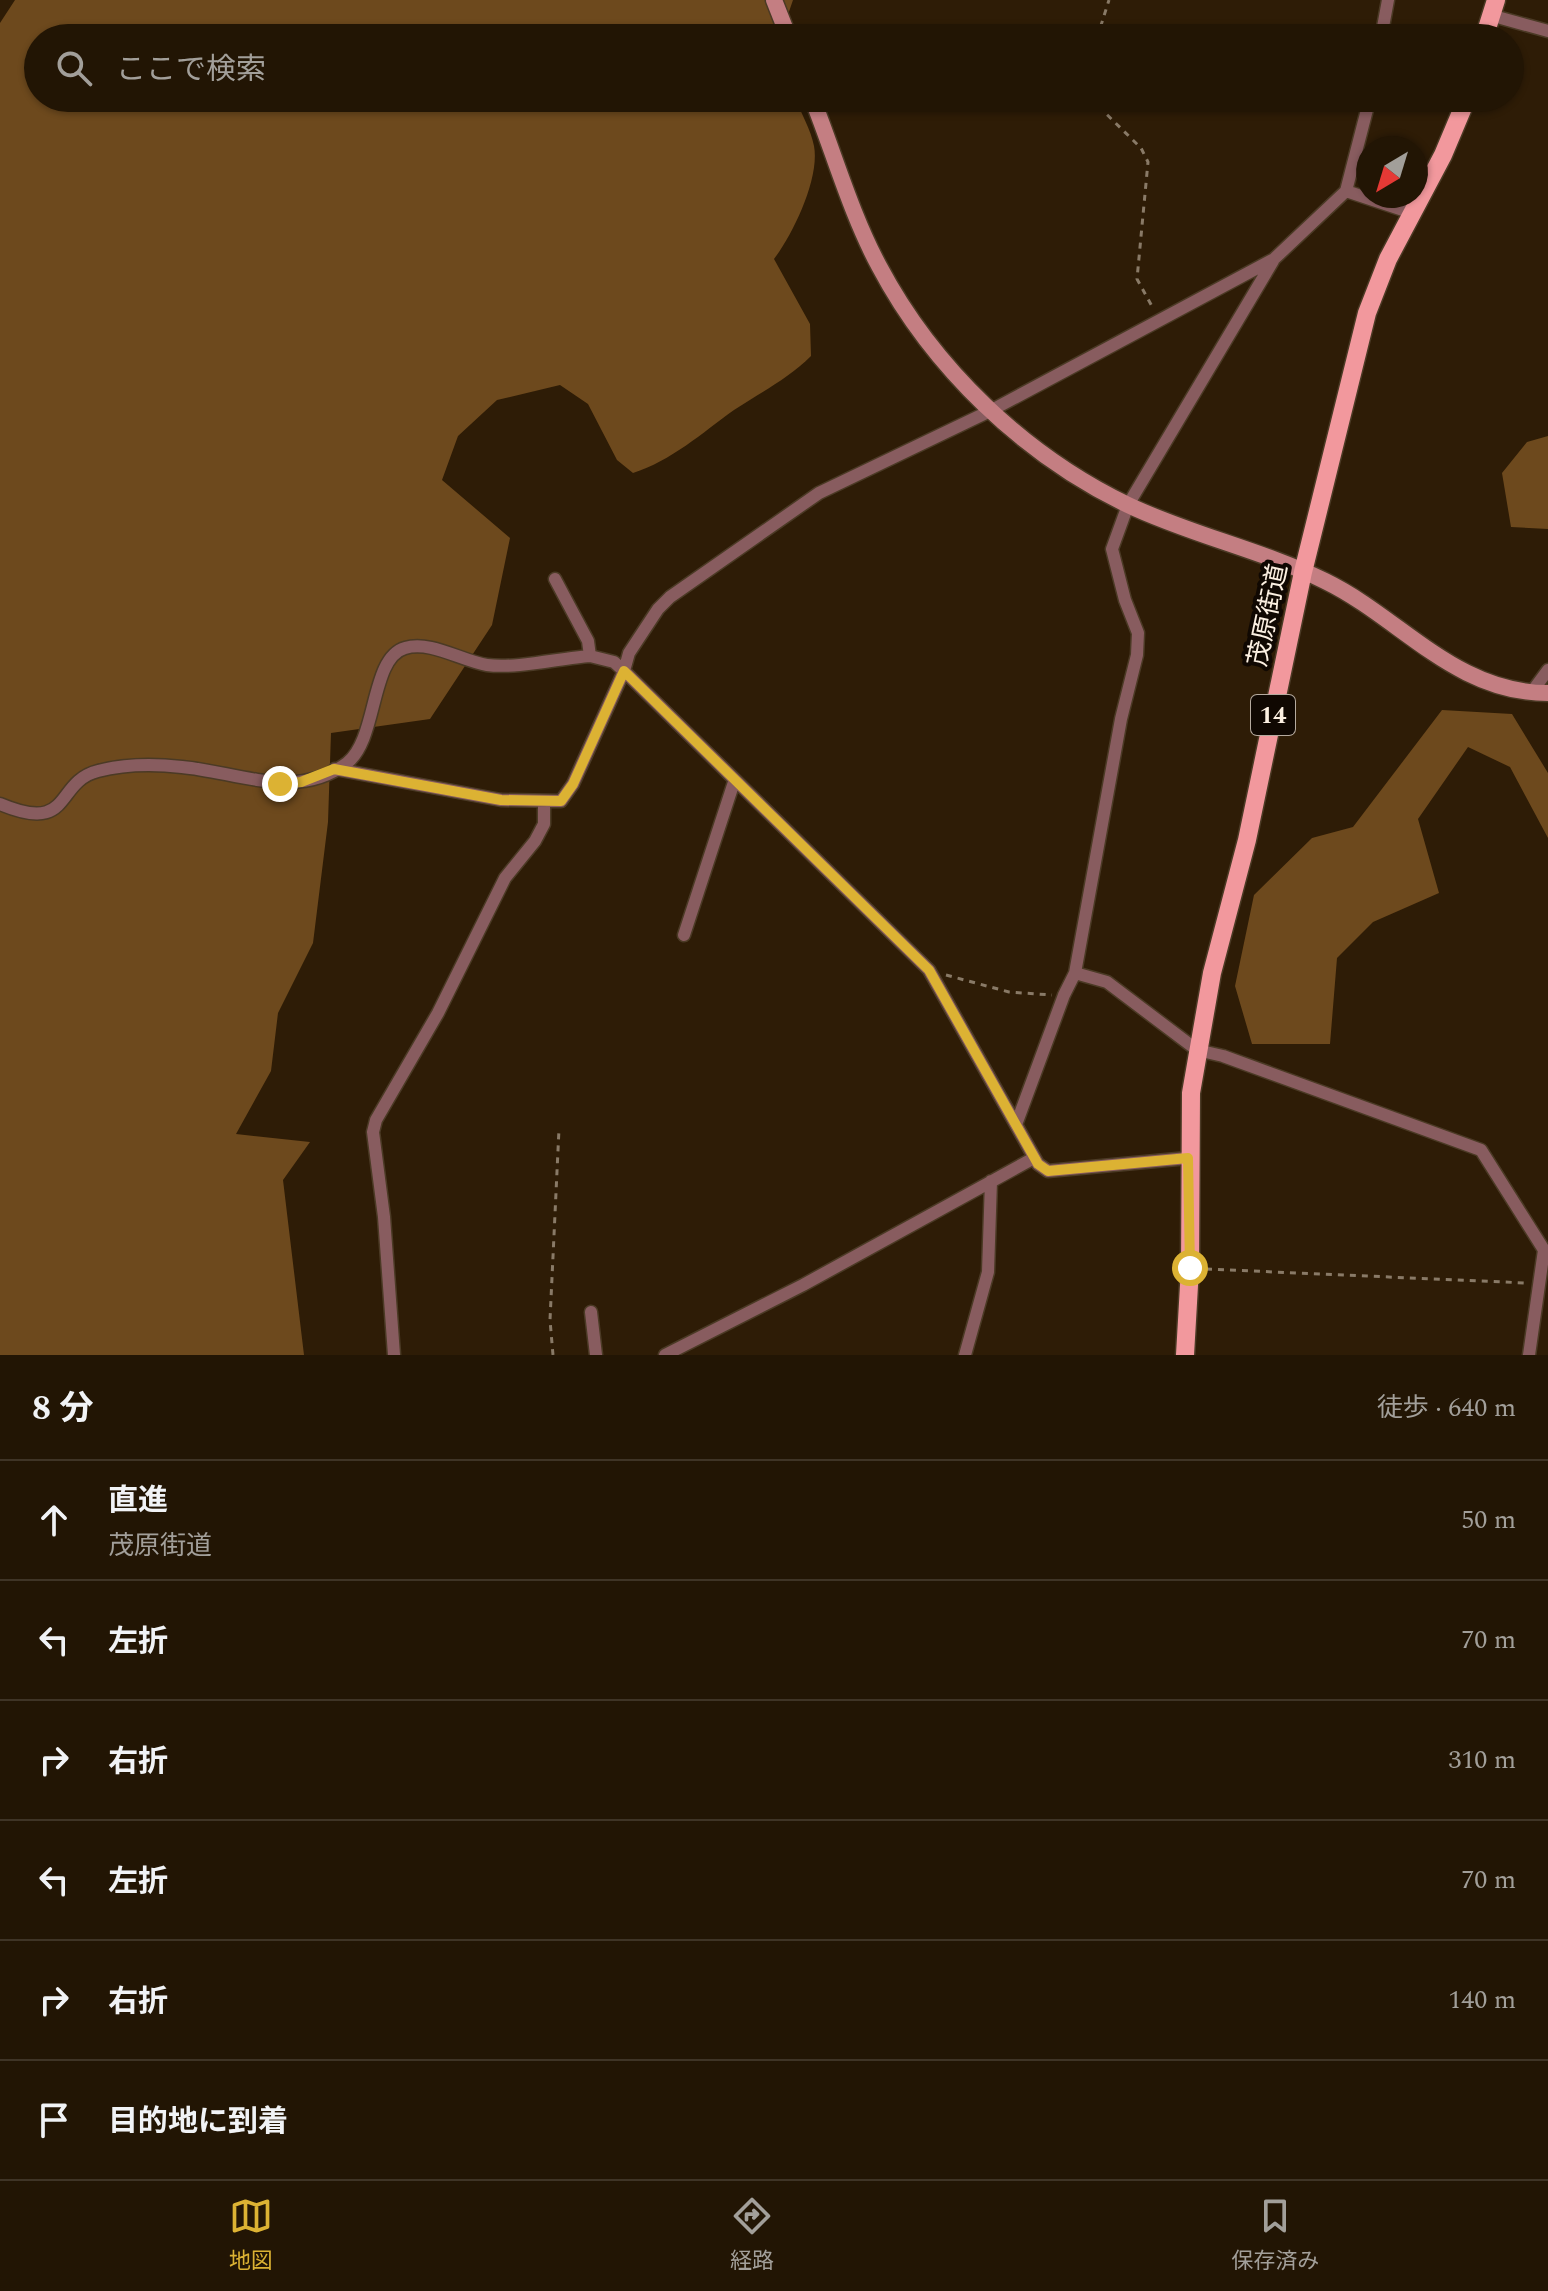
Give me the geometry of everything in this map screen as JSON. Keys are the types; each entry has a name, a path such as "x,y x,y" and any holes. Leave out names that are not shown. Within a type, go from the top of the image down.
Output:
{"main road":[{"name":"茂原街道","path":"1185,1355 1190,1268 1188,1158 1197,1050 1212,973 1247,840 1303,572 1367,313 1461,112"}],"street":[{"path":"774,0 783,24"},
{"path":"1384,24 1388,0"},
{"path":"1493,8 1548,31"},
{"path":"818,112 878,264 908,317 990,411 1080,478 1128,505 1327,582 1428,652 1464,671 1540,693 1548,670"},
{"path":"334,769 501,800 561,801 573,784 624,671 629,653 658,609 670,597 819,493 990,411 1274,259 1346,191 1366,112"},
{"path":"1346,191 1412,213"},
{"path":"1017,1122 1075,973 1121,719 1137,655 1138,633 1125,600 1112,549 1128,505 1274,259"},
{"path":"555,579 588,641 590,656"},
{"path":"0,804 23,814 43,814 57,807 89,773 119,766 183,767 280,784 301,782 334,769 355,754 378,699 384,666 394,653 407,647 429,648 490,665 590,656 614,662 929,970 1017,1122 1034,1158 1048,1171 1188,1158"},
{"path":"684,935 734,782"},
{"path":"394,1355 384,1217 373,1132 376,1120 438,1013 505,878 535,841 544,824 544,803"},
{"path":"1075,973 1107,982 1197,1050 1223,1056 1481,1150 1544,1250 1529,1355"},
{"path":"665,1355 803,1285 1034,1158"},
{"path":"965,1355 988,1272 991,1181"},
{"path":"591,1312 596,1355"}],"path":[{"path":"1101,24 1109,0"},
{"path":"1104,112 1141,148 1148,162 1137,279 1147,301 1161,319"},
{"path":"929,970 1009,992 1064,995"},
{"path":"553,1355 550,1320 559,1129"},
{"path":"1190,1268 1533,1283"}],"shaded area":[{"path":"15,0 793,0 785,24 24,24 24,112 801,112 814,146 815,159 809,189 789,235 774,259 810,324 811,356 686,446 633,473 617,460 588,404 560,385 497,400 458,436 442,480 510,538 492,625 430,719 331,733 328,822 313,943 278,1013 271,1071 236,1134 310,1142 283,1180 304,1355 0,1355 0,23"},
{"path":"1548,436 1548,529 1511,527 1502,473 1527,442"},
{"path":"1442,710 1512,714 1548,773 1548,838 1510,767 1468,747 1418,819 1439,893 1373,922 1337,958 1330,1044 1252,1044 1235,986 1254,895 1312,838 1353,827"}],"route":[{"path":"280,784 301,782 334,769 501,800 561,801 573,784 624,671 674,724 929,970 1038,1164 1048,1171 1188,1158 1190,1268"}]}
